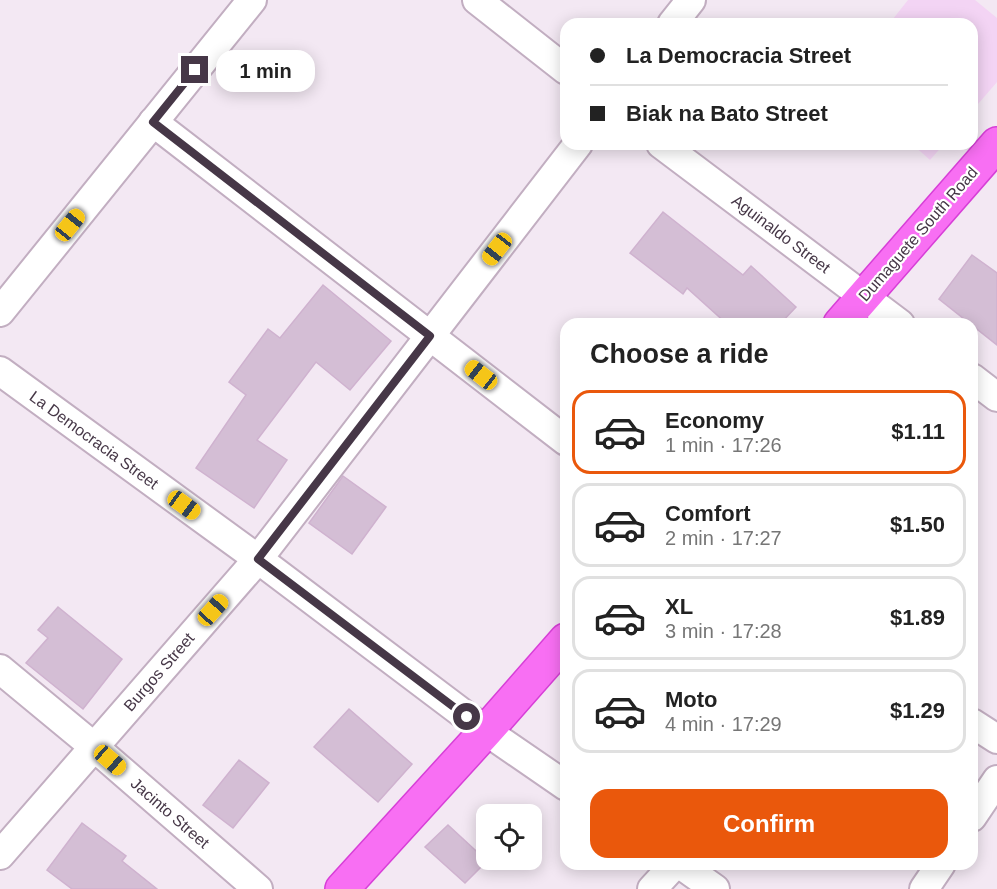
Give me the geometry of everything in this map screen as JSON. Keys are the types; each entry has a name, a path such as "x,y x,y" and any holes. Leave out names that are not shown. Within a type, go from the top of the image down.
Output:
{"highway":[{"name":"Dumaguete South Road","path":"845,318 997,144"},
{"path":"342,889 560,647"}],"street":[{"path":"0,312 252,0"},
{"path":"477,0 560,65"},
{"path":"677,18 691,0"},
{"path":"153,122 560,436"},
{"name":"Burgos Street","path":"0,855 258,559 573,150"},
{"name":"Aguinaldo Street","path":"670,150 892,318"},
{"name":"La Democracia Street","path":"0,371 258,559 486,731 560,782"},
{"path":"978,383 997,397"},
{"name":"Jacinto Street","path":"0,669 258,889"},
{"path":"978,727 997,740"},
{"path":"978,808 997,780"},
{"path":"652,889 669,870"},
{"path":"689,870 716,889"},
{"path":"924,889 937,870"}],"shaded area":[{"path":"908,0 975,0 997,18 997,82 978,104 978,18 894,18"},
{"path":"919,150 939,150 930,160"}],"building":[{"path":"663,212 743,275 751,266 796,307 786,318 720,318 687,288 683,294 630,253"},
{"path":"972,255 997,273 997,345 978,330 978,318 963,318 939,299"},
{"path":"323,285 391,341 350,390 316,362 257,440 287,460 254,508 196,468 246,395 229,382 268,329 280,338"},
{"path":"343,476 386,507 352,554 309,523"},
{"path":"58,607 122,659 83,709 26,663 48,638 38,630"},
{"path":"349,709 412,764 378,802 314,747"},
{"path":"239,760 269,783 233,828 203,805"},
{"path":"82,823 126,856 122,861 157,889 72,889 47,870"},
{"path":"448,825 476,851 476,870 478,870 465,883 425,847"}],"route":[{"path":"195,70 153,122 430,336 258,559 467,717"}]}
